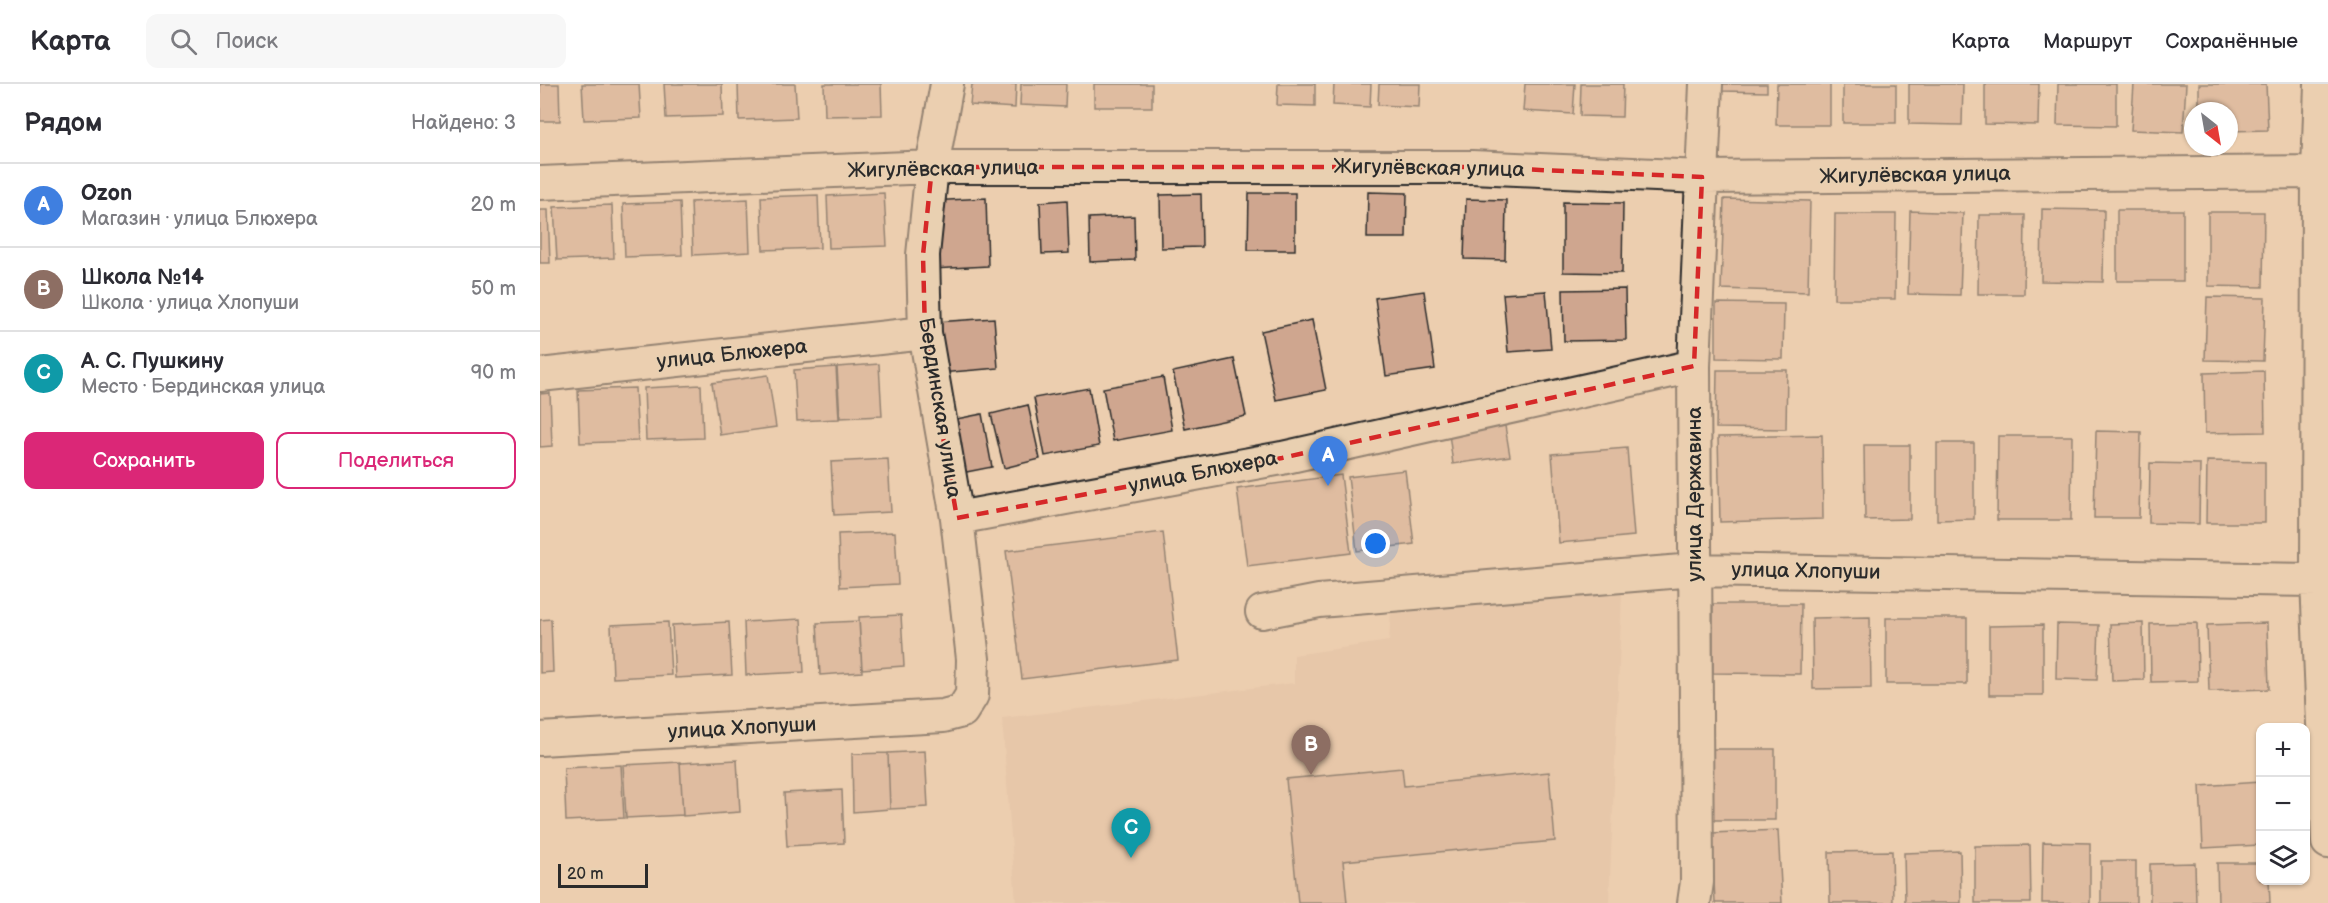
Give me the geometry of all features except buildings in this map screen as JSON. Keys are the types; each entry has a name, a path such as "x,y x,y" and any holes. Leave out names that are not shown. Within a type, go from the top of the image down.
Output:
{"street":[{"name":"Бердинская улица","path":"943,716 962,711 972,695 973,659 957,518 925,333 923,255 932,167 947,84"},
{"name":"улица Державина","path":"1694,903 1697,882 1694,366 1706,84"},
{"path":"2322,84 2318,172 2317,580 2328,842"},
{"name":"Жигулёвская улица","path":"540,183 932,167 1472,167 1702,177 2318,172"},
{"name":"улица Блюхера","path":"540,375 925,333"},
{"name":"улица Блюхера","path":"957,518 1282,458 1694,366"},
{"name":"улица Хлопуши","path":"1262,612 1319,601 1694,570 2317,580"},
{"name":"улица Хлопуши","path":"540,739 943,716"}],"highlighted area":[{"path":"932,167 1472,167 1702,177 1694,366 1282,458 957,518 925,333 923,255"}],"shaded area":[{"path":"1622,594 1609,903 1016,903 1002,718 1294,683 1294,655 1389,641 1391,610"}],"place":[{"name":"Ozon","path":"1328,486"},
{"name":"Школа №14","path":"1311,775"},
{"name":"А. С. Пушкину","path":"1131,858"}]}
